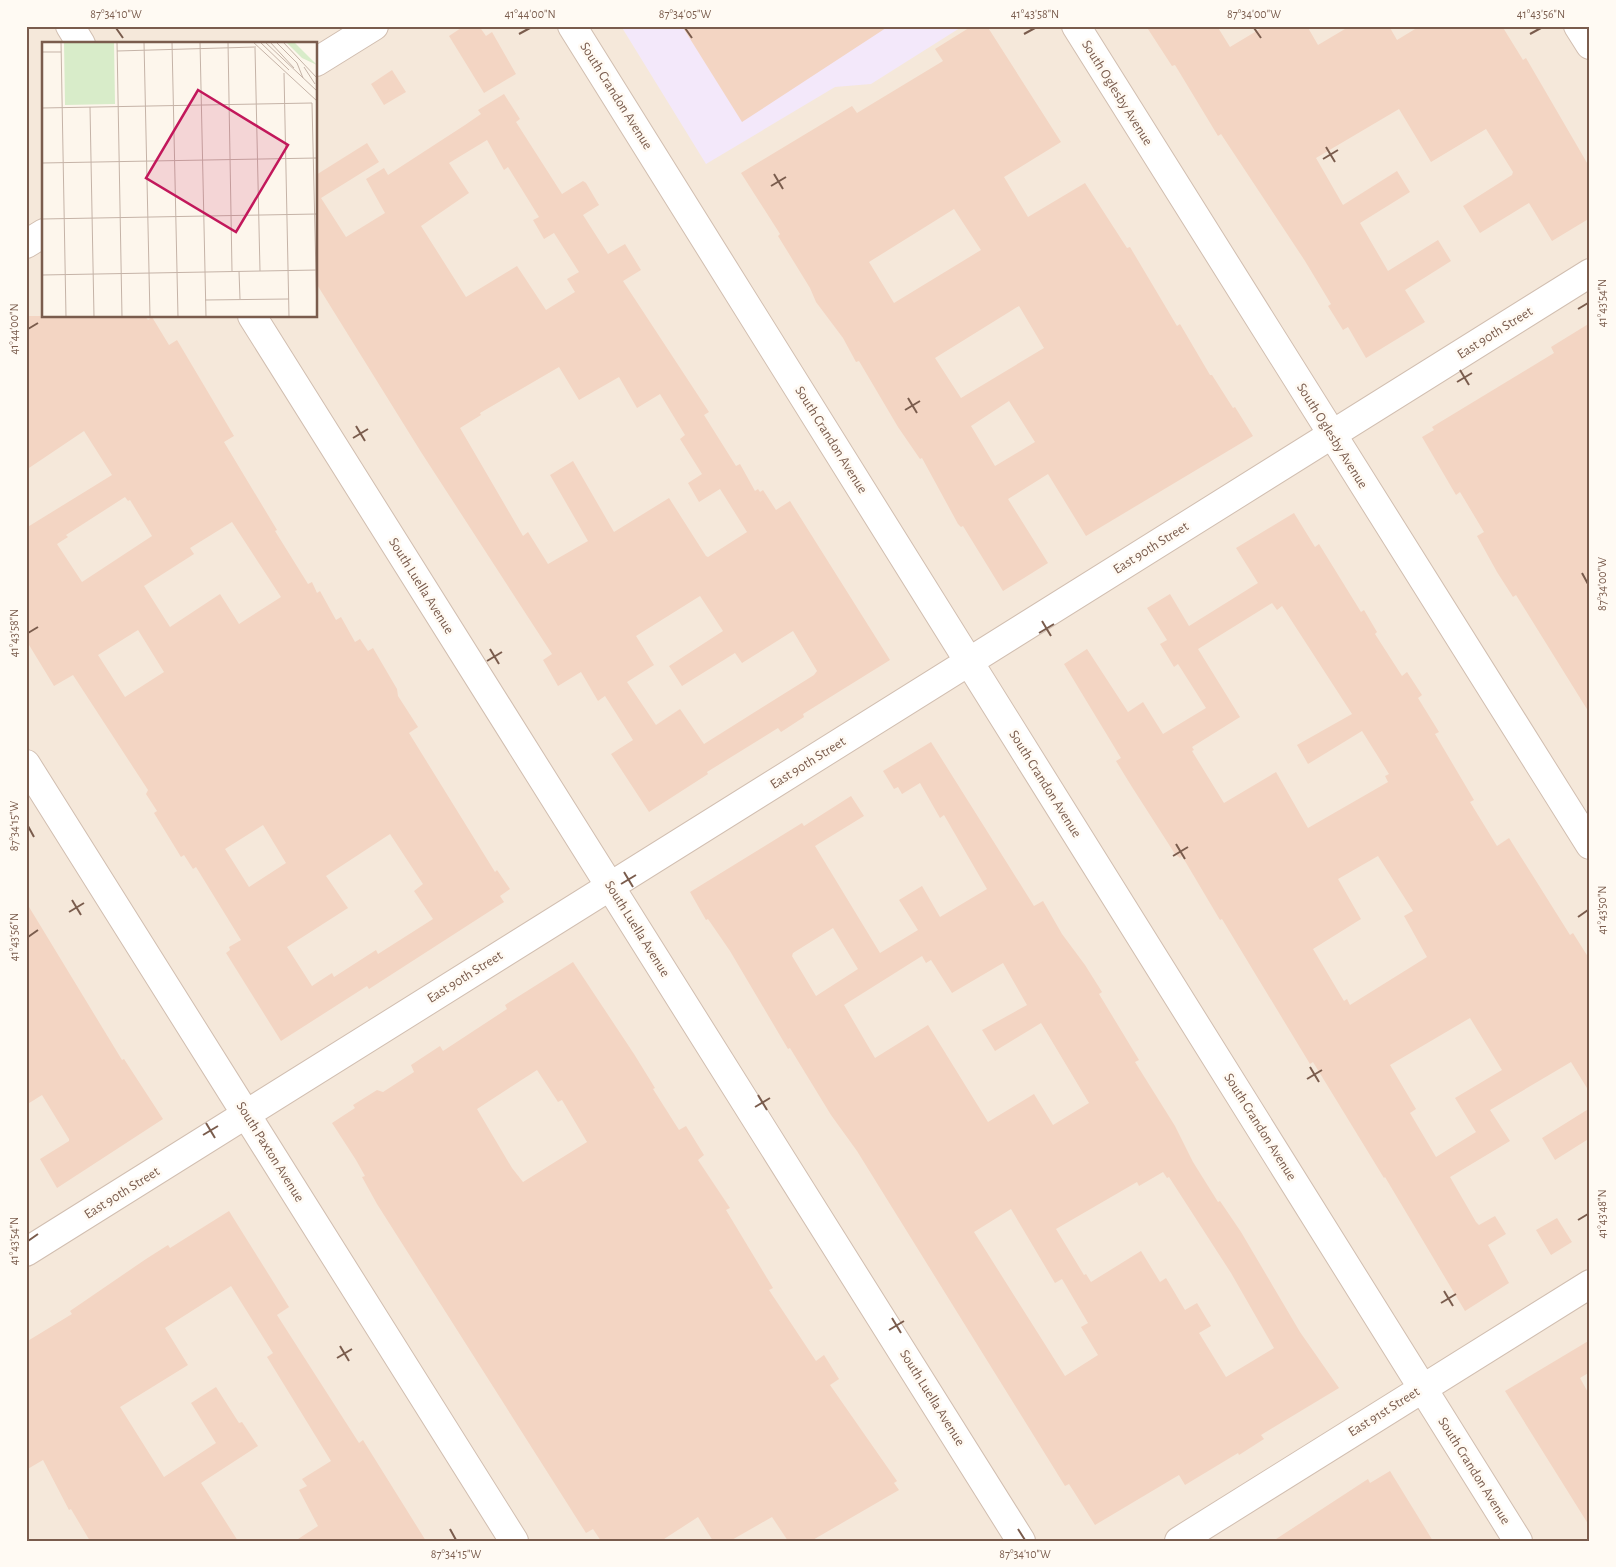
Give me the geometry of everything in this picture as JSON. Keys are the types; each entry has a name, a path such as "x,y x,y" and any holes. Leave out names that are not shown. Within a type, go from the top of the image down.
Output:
{"street":[{"path":"70,26 79,42"},
{"path":"318,61 374,26"},
{"name":"South Crandon Avenue","path":"572,26 1518,1541"},
{"name":"South Oglesby Avenue","path":"1076,26 1590,845"},
{"path":"1578,26 1590,45"},
{"path":"26,244 42,234"},
{"name":"East 90th Street","path":"26,1252 1590,273"},
{"name":"South Luella Avenue","path":"253,318 1022,1541"},
{"name":"South Paxton Avenue","path":"26,764 514,1541"},
{"name":"East 91st Street","path":"1179,1541 1590,1284"}],"shaded area":[{"path":"26,26 1590,26 1590,1541 26,1541"},
{"path":"621,26 963,26 871,84 835,87 706,164"}],"building":[{"path":"464,26 479,26 486,36 492,32 516,74 484,93 449,36"},
{"path":"682,26 889,26 742,122"},
{"path":"972,26 987,26 1061,142 1004,177 1028,217 1085,183 1127,248 1130,247 1177,326 1180,324 1210,375 1212,375 1233,408 1235,407 1253,436 1086,536 1048,474 1008,499 1048,563 1003,591 963,526 961,527 958,524 922,458 920,459 898,427 859,361 856,362 843,338 816,302 810,288 778,236 780,234 741,173 852,106 857,113 943,61 935,49","holes":["954,209 981,250 894,303 869,262","1019,306 1044,348 961,398 935,358","1009,401 1035,442 995,466 971,426"]},
{"path":"1146,26 1217,26 1230,47 1265,26 1307,26 1318,45 1350,26 1389,26 1397,40 1420,26 1502,26 1523,60 1526,58 1590,168 1590,218 1552,241 1529,203 1480,233 1463,206 1512,175 1513,172 1486,129 1431,162 1399,109 1316,158 1343,205 1397,171 1410,192 1360,223 1388,271 1438,240 1451,261 1405,290 1425,322 1366,358 1348,327 1343,330 1328,306 1331,304 1305,261 1221,134 1218,136 1175,65 1172,66"},
{"path":"392,70 406,92 384,105 371,84"},
{"path":"504,94 520,119 516,122 562,194 583,181 586,183 599,205 583,215 608,254 625,244 641,270 623,281 709,412 704,415 736,466 740,464 755,491 758,489 760,492 763,490 776,510 790,501 890,660 803,714 804,717 781,732 778,728 707,772 708,774 649,812 611,754 633,740 605,696 598,701 581,672 558,686 543,660 552,654 421,452 318,286 318,174 367,143 379,162 321,198 346,237 385,213 366,179 384,168 388,175 481,114 478,110","holes":["487,140 504,170 508,167 539,217 533,220 544,239 554,233 579,272 567,279 575,292 546,310 517,266 466,297 421,226 469,193 449,163","559,367 579,400 619,377 637,408 660,394 685,435 680,439 702,474 688,483 699,502 720,489 747,532 708,557 669,498 614,532 573,461 550,475 588,541 548,564 528,532 523,536 460,428 481,415 480,413","700,596 723,631 669,666 682,686 735,653 742,663 793,631 817,671 814,675 704,744 680,709 656,725 627,682 654,665 636,636"]},
{"path":"26,316 42,316 42,318 146,318 148,320 153,318 169,345 177,340 234,436 224,442 308,584 312,582 317,593 320,591 336,620 341,617 355,642 360,639 368,651 373,648 397,689 398,696 418,727 409,733 495,872 497,870 510,889 500,896 504,902 369,989 367,986 281,1041 226,953 230,950 229,947 241,940 196,867 193,869 184,855 181,857 154,813 157,811 146,794 148,790 73,675 54,686 26,640 26,528 112,475 84,431 26,470","holes":["125,497 128,501 130,500 152,536 82,582 57,544 68,537 66,535","232,522 281,597 239,624 220,594 170,627 144,586 194,554 190,548","138,630 164,672 125,697 98,655","263,825 286,863 249,887 225,849","390,834 423,884 414,891 433,919 378,954 376,950 334,977 332,973 312,986 287,947 348,908 326,876"]},
{"path":"1590,323 1590,714 1516,595 1513,597 1497,572 1477,536 1484,532 1460,492 1456,495 1422,437 1434,430 1432,427 1554,353 1551,347"},
{"path":"1294,513 1315,547 1319,544 1361,612 1364,610 1377,632 1375,634 1402,676 1407,672 1422,695 1418,698 1439,732 1435,734 1474,800 1470,802 1497,846 1509,838 1570,935 1573,933 1590,960 1590,1093 1571,1062 1490,1110 1510,1141 1450,1177 1476,1222 1479,1225 1495,1216 1506,1234 1488,1245 1509,1283 1465,1311 1385,1177 1313,1062 1310,1064 1182,856 1180,858 1175,854 1132,787 1116,761 1121,758 1064,664 1087,649 1128,712 1143,702 1163,734 1206,708 1178,664 1174,667 1160,644 1167,640 1147,608 1170,594 1189,626 1258,583 1236,548","holes":["1272,603 1277,610 1282,606 1352,714 1297,745 1308,764 1362,731 1389,774 1385,776 1388,782 1308,828 1276,772 1224,803 1192,751 1194,750 1192,747 1240,717 1198,649","1378,856 1413,911 1404,916 1427,957 1350,1005 1347,999 1344,1001 1313,949 1361,919 1338,879","1470,1018 1502,1070 1455,1098 1476,1132 1436,1157 1410,1113 1416,1109 1390,1065"]},
{"path":"931,742 1034,906 1043,901 1062,934 1085,965 1102,992 1099,994 1139,1060 1135,1062 1175,1126 1193,1162 1218,1202 1220,1201 1241,1232 1300,1332 1339,1388 1261,1435 1264,1439 1239,1455 1238,1453 1185,1485 1179,1475 1095,1525 1069,1484 1065,1486 857,1151 831,1115 790,1048 788,1049 730,951 708,919 706,920 690,892 802,823 804,826 851,796 864,816 815,846 880,953 918,930 899,900 922,886 940,917 987,889 944,815 940,818 920,783 902,794 898,787 894,789 883,771","holes":["833,928 858,969 816,996 792,956 793,953","922,956 926,963 931,960 952,993 1003,963 1027,1005 982,1030 995,1051 1041,1023 1089,1103 1053,1125 1034,1094 988,1122 928,1025 875,1058 844,1005","1163,1172 1167,1178 1169,1177 1231,1273 1274,1348 1226,1377 1199,1333 1211,1326 1197,1303 1185,1310 1166,1278 1160,1282 1141,1251 1091,1282 1086,1274 1084,1275 1056,1229 1137,1182 1139,1186","1011,1209 1055,1283 1062,1279 1088,1323 1081,1327 1098,1355 1065,1376 974,1232"]},
{"path":"26,902 122,1060 124,1059 163,1119 57,1188 40,1159 69,1141 69,1139 42,1095 26,1105"},
{"path":"573,962 634,1054 679,1130 686,1126 704,1155 698,1160 730,1208 726,1210 773,1288 769,1290 816,1361 824,1355 839,1379 830,1385 897,1481 894,1483 899,1490 811,1541 788,1541 772,1517 730,1541 713,1541 698,1517 661,1541 601,1541 593,1529 586,1533 377,1204 362,1177 365,1176 332,1123 355,1108 353,1105 377,1090 383,1092 414,1072 411,1065 440,1046 443,1051 507,1009 505,1005","holes":["537,1070 558,1102 562,1100 587,1142 523,1182 512,1168 477,1109"]},
{"path":"1590,1108 1590,1138 1555,1160 1542,1138"},
{"path":"229,1211 289,1307 277,1315 359,1443 363,1440 426,1541 295,1541 318,1526 299,1490 307,1486 302,1479 331,1461 267,1357 273,1353 231,1286 165,1328 188,1365 120,1407 164,1477 216,1443 191,1403 216,1387 239,1423 242,1422 258,1446 201,1483 238,1541 90,1541 71,1509 69,1510 43,1460 26,1470 26,1342 72,1314 70,1311 146,1259 168,1245 170,1248"},
{"path":"1557,1218 1572,1242 1551,1255 1536,1230"},
{"path":"1590,1340 1590,1372 1580,1378 1590,1396 1590,1527 1505,1391"},
{"path":"1390,1471 1433,1541 1273,1541 1368,1479 1370,1483"}]}
